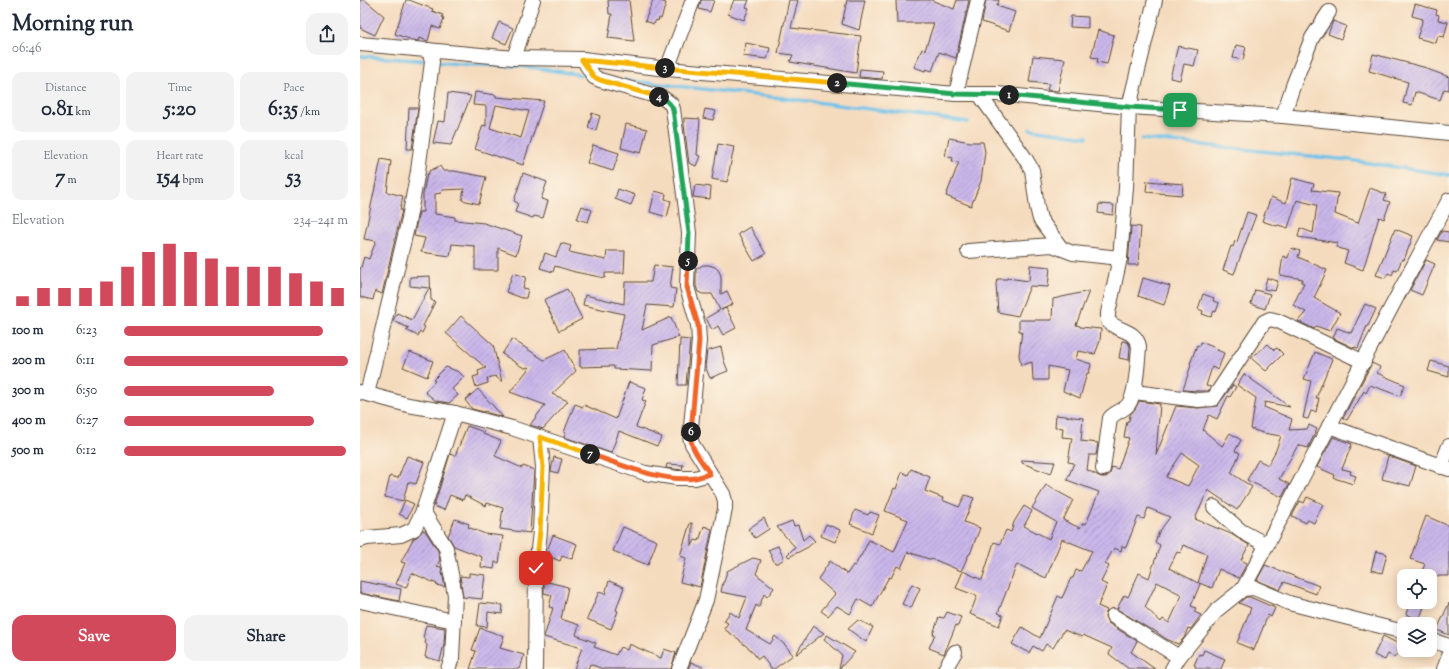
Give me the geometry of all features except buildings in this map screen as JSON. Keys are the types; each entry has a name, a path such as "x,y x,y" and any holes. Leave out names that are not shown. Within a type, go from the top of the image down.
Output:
{"street":[{"path":"514,58 533,0"},
{"path":"667,68 693,0"},
{"path":"956,94 978,0"},
{"path":"1103,469 1110,418 1113,414 1129,405 1134,392 1139,346 1138,339 1134,335 1113,326 1108,321 1108,313 1120,258 1126,188 1129,107 1155,0"},
{"path":"1283,116 1312,38 1329,12"},
{"path":"360,44 514,58 582,60 956,94 997,94 1129,107 1283,116 1449,133"},
{"path":"429,50 432,62 418,171 408,223 363,393 408,405 455,413 512,428 646,473 677,478 695,478 710,474"},
{"path":"582,60 594,77 664,98 671,104 673,109 689,233 687,287 698,325 699,341 690,437 692,444 723,494 725,501 725,509 706,600 679,669"},
{"path":"979,94 1032,170 1040,219 1061,248"},
{"path":"1172,669 1179,656 1218,608 1243,589 1449,200"},
{"path":"968,251 1052,245 1081,254 1120,258"},
{"path":"1134,392 1198,400 1213,399 1264,322 1270,319 1278,321 1364,362"},
{"path":"360,540 366,538 401,535 414,529 423,511 455,413"},
{"path":"1329,426 1445,468 1449,446"},
{"path":"535,669 536,568 540,531 543,467 540,437"},
{"path":"1214,507 1241,531 1267,545"},
{"path":"423,511 446,548 456,595 452,658 448,669"},
{"path":"1243,589 1254,588 1289,603 1397,630"},
{"path":"360,601 454,621"},
{"path":"1114,616 1179,656"},
{"path":"1437,642 1449,646"},
{"path":"945,669 954,652"},
{"path":"1444,669 1449,656"}],"waterway":[{"path":"360,56 429,61"},
{"path":"435,62 521,66 590,76"},
{"path":"624,80 808,101 968,122"},
{"path":"1030,129 1087,137"},
{"path":"1142,139 1349,160 1449,175"}],"route":[{"path":"536,568 540,531 543,467 540,437 646,473 677,478 695,478 710,474 692,444 690,437 699,341 698,325 687,287 689,233 673,109 671,104 664,98 594,77 590,69 582,60 956,94 997,94 1129,107 1180,110"}]}
